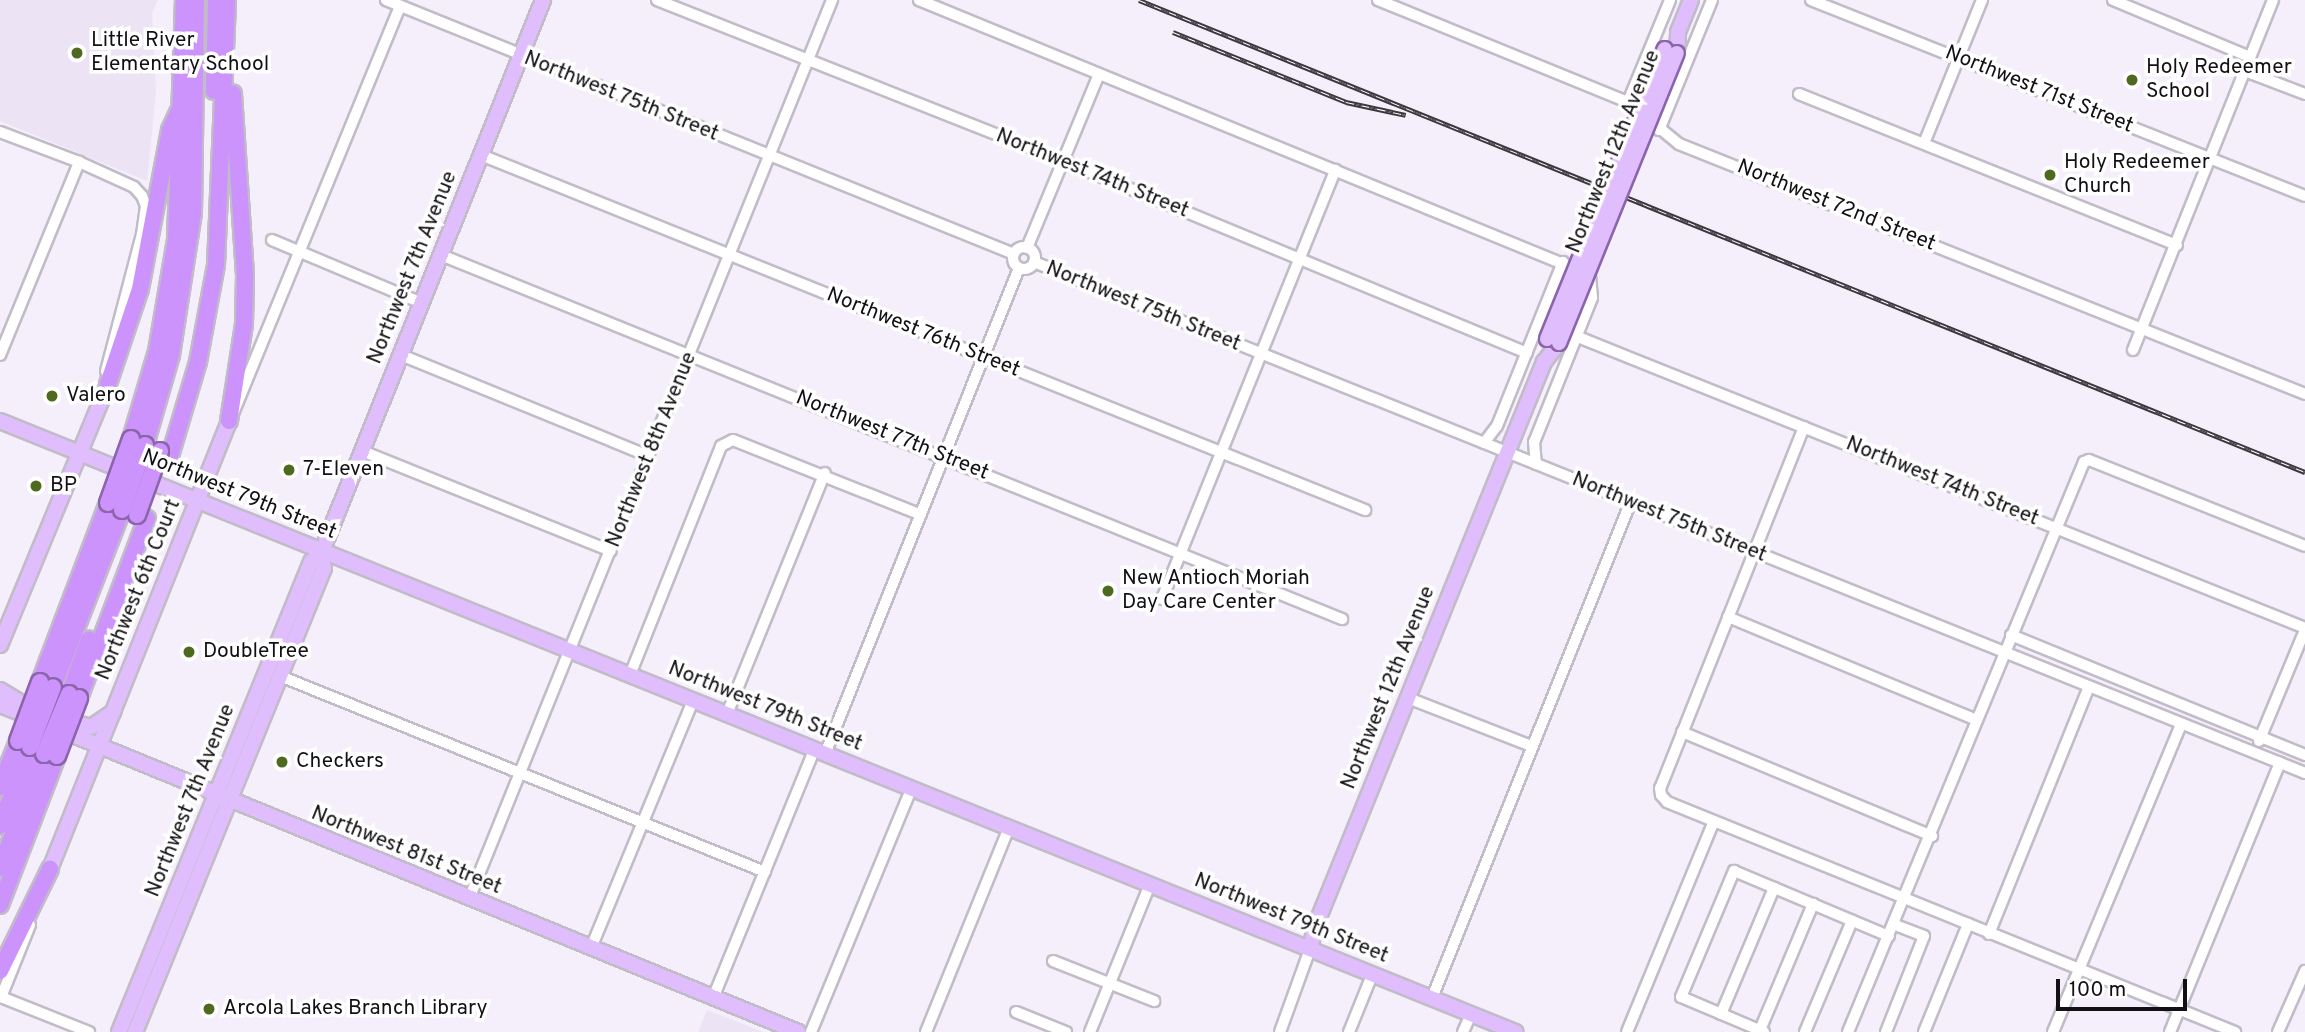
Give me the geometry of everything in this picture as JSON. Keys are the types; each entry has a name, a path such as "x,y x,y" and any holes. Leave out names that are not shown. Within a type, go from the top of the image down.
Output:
{"highway":[{"path":"152,448 178,214 184,0"},
{"path":"152,448 171,355 192,225 197,0"},
{"path":"0,826 37,750 74,696 128,512 184,374 205,265 216,0"},
{"path":"0,905 37,750 46,685 128,512 152,448 198,362 216,265 227,0"},
{"path":"227,17 246,275 244,324 229,421"},
{"path":"108,384 140,289 170,130 181,106"},
{"path":"0,787 37,750"},
{"path":"0,868 37,750"},
{"path":"0,971 50,870"}],"main road":[{"name":"Northwest 7th Avenue","path":"135,1032 311,562 322,551 543,0"},
{"name":"Northwest 12th Avenue","path":"1310,949 1408,698 1691,0"},
{"path":"0,645 108,384"},
{"name":"Northwest 79th Street","path":"0,421 1515,1032"},
{"name":"Northwest 6th Court","path":"50,870 101,748 229,421"},
{"name":"Northwest 7th Avenue","path":"120,1032 223,798 280,677 324,568 322,551"},
{"path":"0,690 19,703 78,726 97,725 113,712"},
{"name":"Northwest 81st Street","path":"0,705 797,1032"}],"street":[{"name":"Northwest 75th Street","path":"386,0 1014,254"},
{"name":"Northwest 74th Street","path":"657,0 1063,161 1527,353"},
{"name":"Northwest 8th Avenue","path":"469,899 832,0"},
{"path":"919,0 1563,262"},
{"name":"Northwest 72nd Street","path":"1378,0 1403,5 1628,102 1659,131 1679,144 2305,394"},
{"name":"Northwest 12th Avenue","path":"1628,102 1670,0"},
{"name":"Northwest 12th Avenue","path":"1659,131 1712,0"},
{"name":"Northwest 71st Street","path":"1811,0 2305,197"},
{"path":"1925,141 1982,0"},
{"path":"2113,0 2250,57"},
{"path":"2133,350 2273,0"},
{"name":"Northwest 6th Court","path":"229,421 249,382 400,6"},
{"path":"2245,71 2305,94"},
{"path":"713,998 945,458 1019,268 1014,254 1027,248 1099,74"},
{"path":"1799,94 1925,141 2176,245"},
{"path":"0,132 79,162 134,187 146,206 131,279 110,348 108,384"},
{"name":"Northwest 76th Street","path":"481,155 1365,510"},
{"path":"0,355 79,162"},
{"path":"1162,599 1335,170"},
{"path":"272,240 422,303"},
{"path":"1019,268 1034,262 1027,248"},
{"name":"Northwest 77th Street","path":"441,255 1342,619"},
{"name":"Northwest 75th Street","path":"1034,262 2305,773"},
{"name":"Northwest 12th Avenue","path":"1484,443 1497,426 1563,262 1593,280 1594,291 1578,337 1534,442 1536,464"},
{"name":"Northwest 74th Street","path":"1578,337 2305,629"},
{"path":"401,355 649,456"},
{"path":"1804,427 1660,788 1661,795 1714,821 2235,1032"},
{"path":"630,675 722,446 733,440 825,473 921,515"},
{"path":"362,452 611,551"},
{"path":"1848,1032 1932,836 2055,528 2089,460 2305,546"},
{"path":"727,714 825,473"},
{"path":"1432,998 1631,501"},
{"path":"1728,617 1977,720"},
{"path":"2254,753 2305,629"},
{"path":"2011,635 2305,755"},
{"path":"280,677 765,872"},
{"path":"1989,934 2090,687"},
{"path":"1408,698 1531,746"},
{"path":"591,948 693,701"},
{"path":"2053,1032 2181,724"},
{"path":"1682,732 1932,836"},
{"path":"2170,1032 2280,763"},
{"path":"811,1032 911,789"},
{"path":"1627,1032 1714,821"},
{"path":"926,1032 1009,828"},
{"name":"Northwest 6th Court","path":"1,997 50,870"},
{"path":"1813,904 1762,1031 1681,997 1734,871 1813,904 1852,921 1889,936"},
{"path":"1090,1032 1150,884"},
{"path":"1721,1014 1774,888"},
{"path":"1805,1032 1852,921"},
{"path":"1886,1032 1924,936 1893,923"},
{"path":"1924,1032 1968,924"},
{"name":"Northwest 12th Avenue","path":"1280,1032 1310,949"},
{"path":"1053,961 1154,1001"},
{"path":"2278,1032 2305,971"},
{"path":"1349,1032 1372,975"},
{"path":"1,997 89,1032"},
{"path":"1016,1012 1066,1032"},
{"path":"1463,1032 1471,1014"}],"shaded area":[{"name":"Little River Elementary School","path":"0,0 158,0 152,13 156,92 147,181 0,121"},
{"path":"707,1010 763,1032 698,1032"}],"railway":[{"path":"1139,0 2305,472"},
{"path":"1173,32 1346,102 1406,115"}],"place":[{"name":"Little River Elementary School","path":"77,53"},
{"name":"Holy Redeemer School","path":"2132,80"},
{"name":"Holy Redeemer Church","path":"2050,175"},
{"name":"Valero","path":"52,396"},
{"name":"7-Eleven","path":"289,470"},
{"name":"BP","path":"36,486"},
{"name":"New Antioch Moriah Day Care Center","path":"1108,591"},
{"name":"DoubleTree","path":"189,652"},
{"name":"Checkers","path":"282,762"},
{"name":"Arcola Lakes Branch Library","path":"209,1009"}]}
